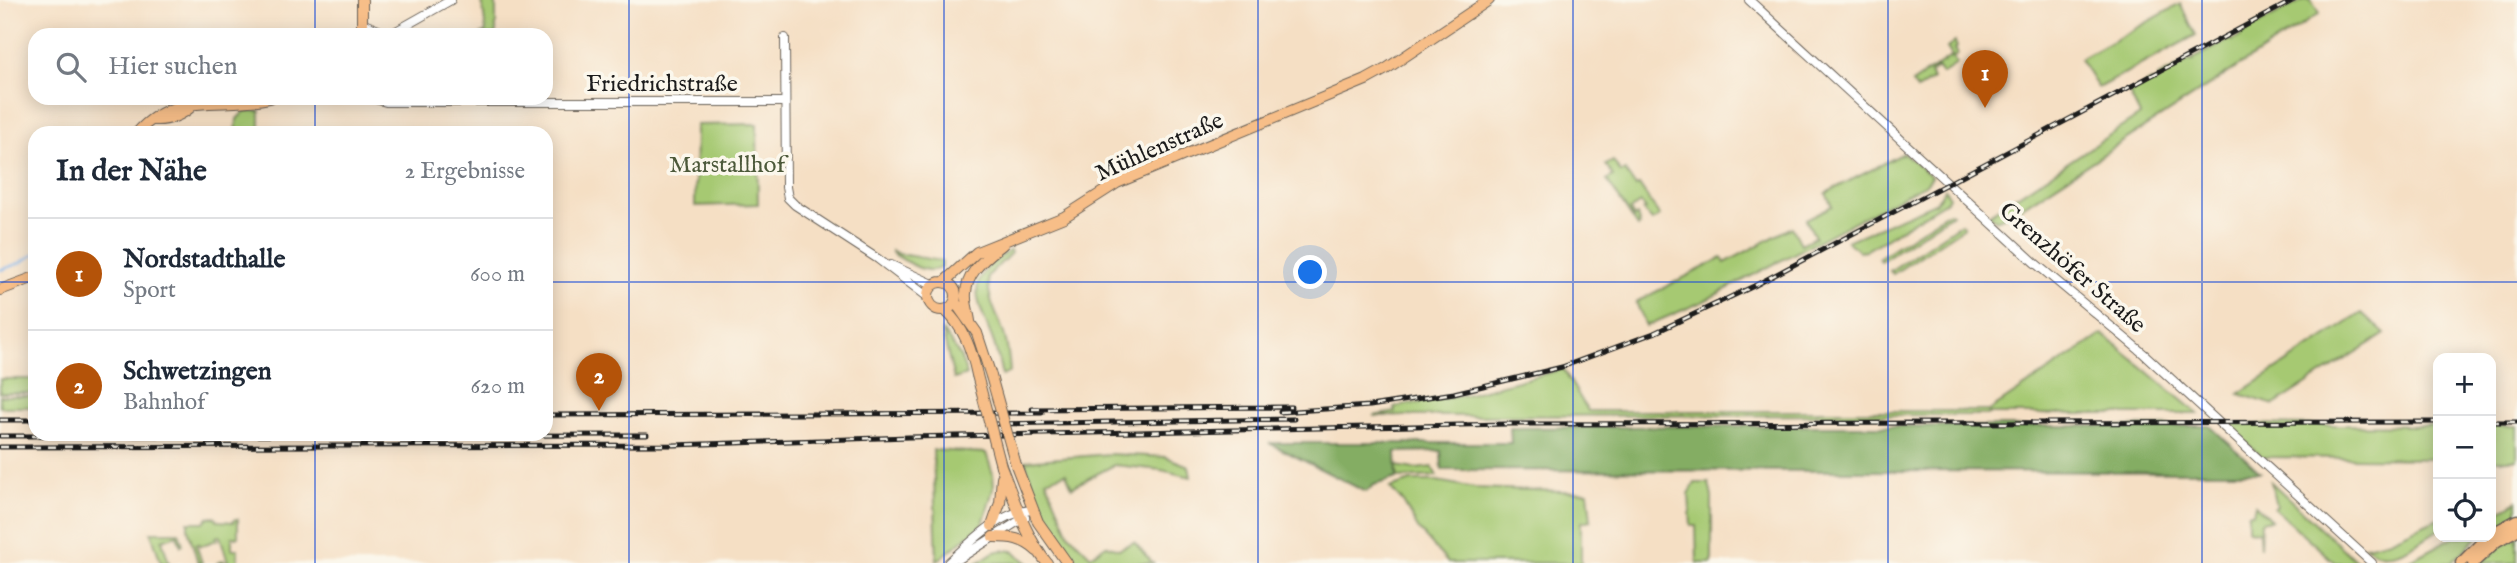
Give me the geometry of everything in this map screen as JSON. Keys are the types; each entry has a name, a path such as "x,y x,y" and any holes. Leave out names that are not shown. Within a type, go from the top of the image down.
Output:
{"highway":[{"path":"2496,531 2517,520"},
{"path":"2473,563 2497,541 2517,530"},
{"path":"2461,563 2482,542"}],"main road":[{"name":"Mühlenstraße","path":"945,281 977,252 1064,216 1126,179 1332,95 1386,69 1489,0"},
{"path":"362,3 362,28"},
{"path":"146,126 160,113 186,105"},
{"name":"Mühlenstraße","path":"970,321 966,298 968,282 983,260 1007,241"},
{"path":"0,290 28,280"},
{"path":"1047,563 1021,515 1001,466 972,354 962,331 946,310 933,307 928,297 933,284 945,281 955,289 955,302 970,321 984,349 1016,465 1032,510 1067,563"},
{"path":"946,310 955,302"},
{"path":"1001,466 1002,494 992,531 1023,540 1039,552"}],"street":[{"path":"401,28 451,0"},
{"name":"Grenzhöfer Straße","path":"1749,0 2035,263 2144,354 2372,563"},
{"path":"362,23 373,28"},
{"path":"785,38 786,191 795,205 928,297"},
{"name":"Friedrichstraße","path":"553,102 785,102"},
{"path":"878,260 933,284"},
{"path":"951,563 992,531 1032,510"}],"green space":[{"path":"482,0 496,0 496,28 486,28"},
{"path":"2303,0 2311,0 2319,14 2013,213 1996,220 1988,215 2140,115 2129,93 2152,81 2154,83 2159,80 2158,77 2194,61 2193,59 2231,39 2233,41 2241,36 2240,34"},
{"path":"2180,4 2196,35 2098,88 2080,59"},
{"path":"1955,42 1958,54 1953,58 1957,64 1942,74 1937,68 1930,74 1933,79 1917,90 1912,83 1952,56 1947,48"},
{"path":"245,111 260,111 260,126 236,126 237,119"},
{"name":"Marstallhof","path":"757,124 758,204 695,206 696,125"},
{"path":"1904,153 1932,177 1926,184 1704,301 1646,326 1636,302 1722,258 1725,263 1792,227 1801,244 1815,237 1806,219 1832,206 1826,193"},
{"path":"1613,161 1621,173 1625,171 1636,187 1639,185 1660,216 1652,221 1643,211 1646,209 1641,203 1630,210 1634,217 1637,215 1638,227 1607,180 1613,176 1606,165"},
{"path":"1945,189 1949,197 1946,201 1867,250 1859,251 1847,241 1935,203"},
{"path":"1949,212 1952,214 1881,261 1878,258"},
{"path":"1961,223 1964,227 1893,274 1890,271"},
{"path":"1010,250 1011,253 988,276 991,298 1008,351 1010,372 1002,376 977,289 985,271"},
{"path":"892,251 942,261 942,267 929,270 916,267"},
{"path":"2362,313 2385,334 2274,405 2239,394"},
{"path":"942,330 960,356 967,375 954,379"},
{"path":"2103,334 2198,414 1989,412 1988,415 1373,416 1395,412 1394,407 1465,395 1563,369 1588,411 1989,411"},
{"path":"0,379 28,379 28,393 0,393"},
{"path":"0,396 28,396 28,407 0,407"},
{"path":"2225,424 2433,426 2433,459 2262,457"},
{"path":"2210,426 2260,472 1442,470 1441,451 1396,452 1397,478 1374,485 1366,492 1269,443 1511,443 1510,428"},
{"path":"2496,426 2517,426 2517,460 2496,460"},
{"path":"933,450 986,453 994,486 983,524 937,561"},
{"path":"1109,454 1166,457 1189,466 1191,477 1161,470 1114,465 1072,487 1066,473 1046,480 1069,534 1091,556 1106,545 1119,549 1134,542 1153,563 1080,563 1047,515 1025,461"},
{"path":"1396,466 1415,469 1432,467 1437,476 1398,478"},
{"path":"1411,481 1437,481 1475,488 1588,492 1591,520 1581,522 1581,563 1448,563 1419,530 1403,502 1390,488"},
{"path":"2271,482 2358,563 2335,563 2274,508 2277,505"},
{"path":"1695,483 1709,483 1712,497 1712,563 1697,563 1696,526 1691,526 1689,494"},
{"path":"2517,501 2517,517 2496,527 2496,513"},
{"path":"2255,505 2271,520 2261,522 2260,548 2259,531 2248,530 2248,513 2253,513"},
{"path":"208,517 215,517 218,521 234,522 238,519 238,537 232,537 232,549 238,549 238,562 225,563 228,562 220,536 216,537 217,540 200,546 199,543 196,544 202,563 198,563 188,522 204,522"},
{"path":"2433,520 2433,533 2403,551 2380,554 2365,546 2390,540"},
{"path":"151,532 179,532 183,545 181,546 177,535 162,540 169,563 161,563"},
{"path":"2517,536 2517,563 2481,563 2499,547"},
{"path":"2444,542 2473,542 2451,563 2405,563"},
{"path":"1013,551 1028,563 977,563 994,552"}],"waterway":[{"path":"0,270 28,258"}],"railway":[{"path":"1280,412 1370,406 1454,393 1562,367 1654,333 1754,286 2294,0"},
{"path":"1032,409 1291,407"},
{"path":"553,415 1042,413"},
{"path":"989,424 1294,419"},
{"path":"0,420 28,420"},
{"path":"0,447 674,445 1507,424 2433,422"},
{"path":"2496,422 2517,422"},
{"path":"553,435 647,435"},
{"path":"0,436 28,436"}],"place":[{"name":"Nordstadthalle","path":"1985,108"},
{"name":"Schwetzingen","path":"599,411"}]}
